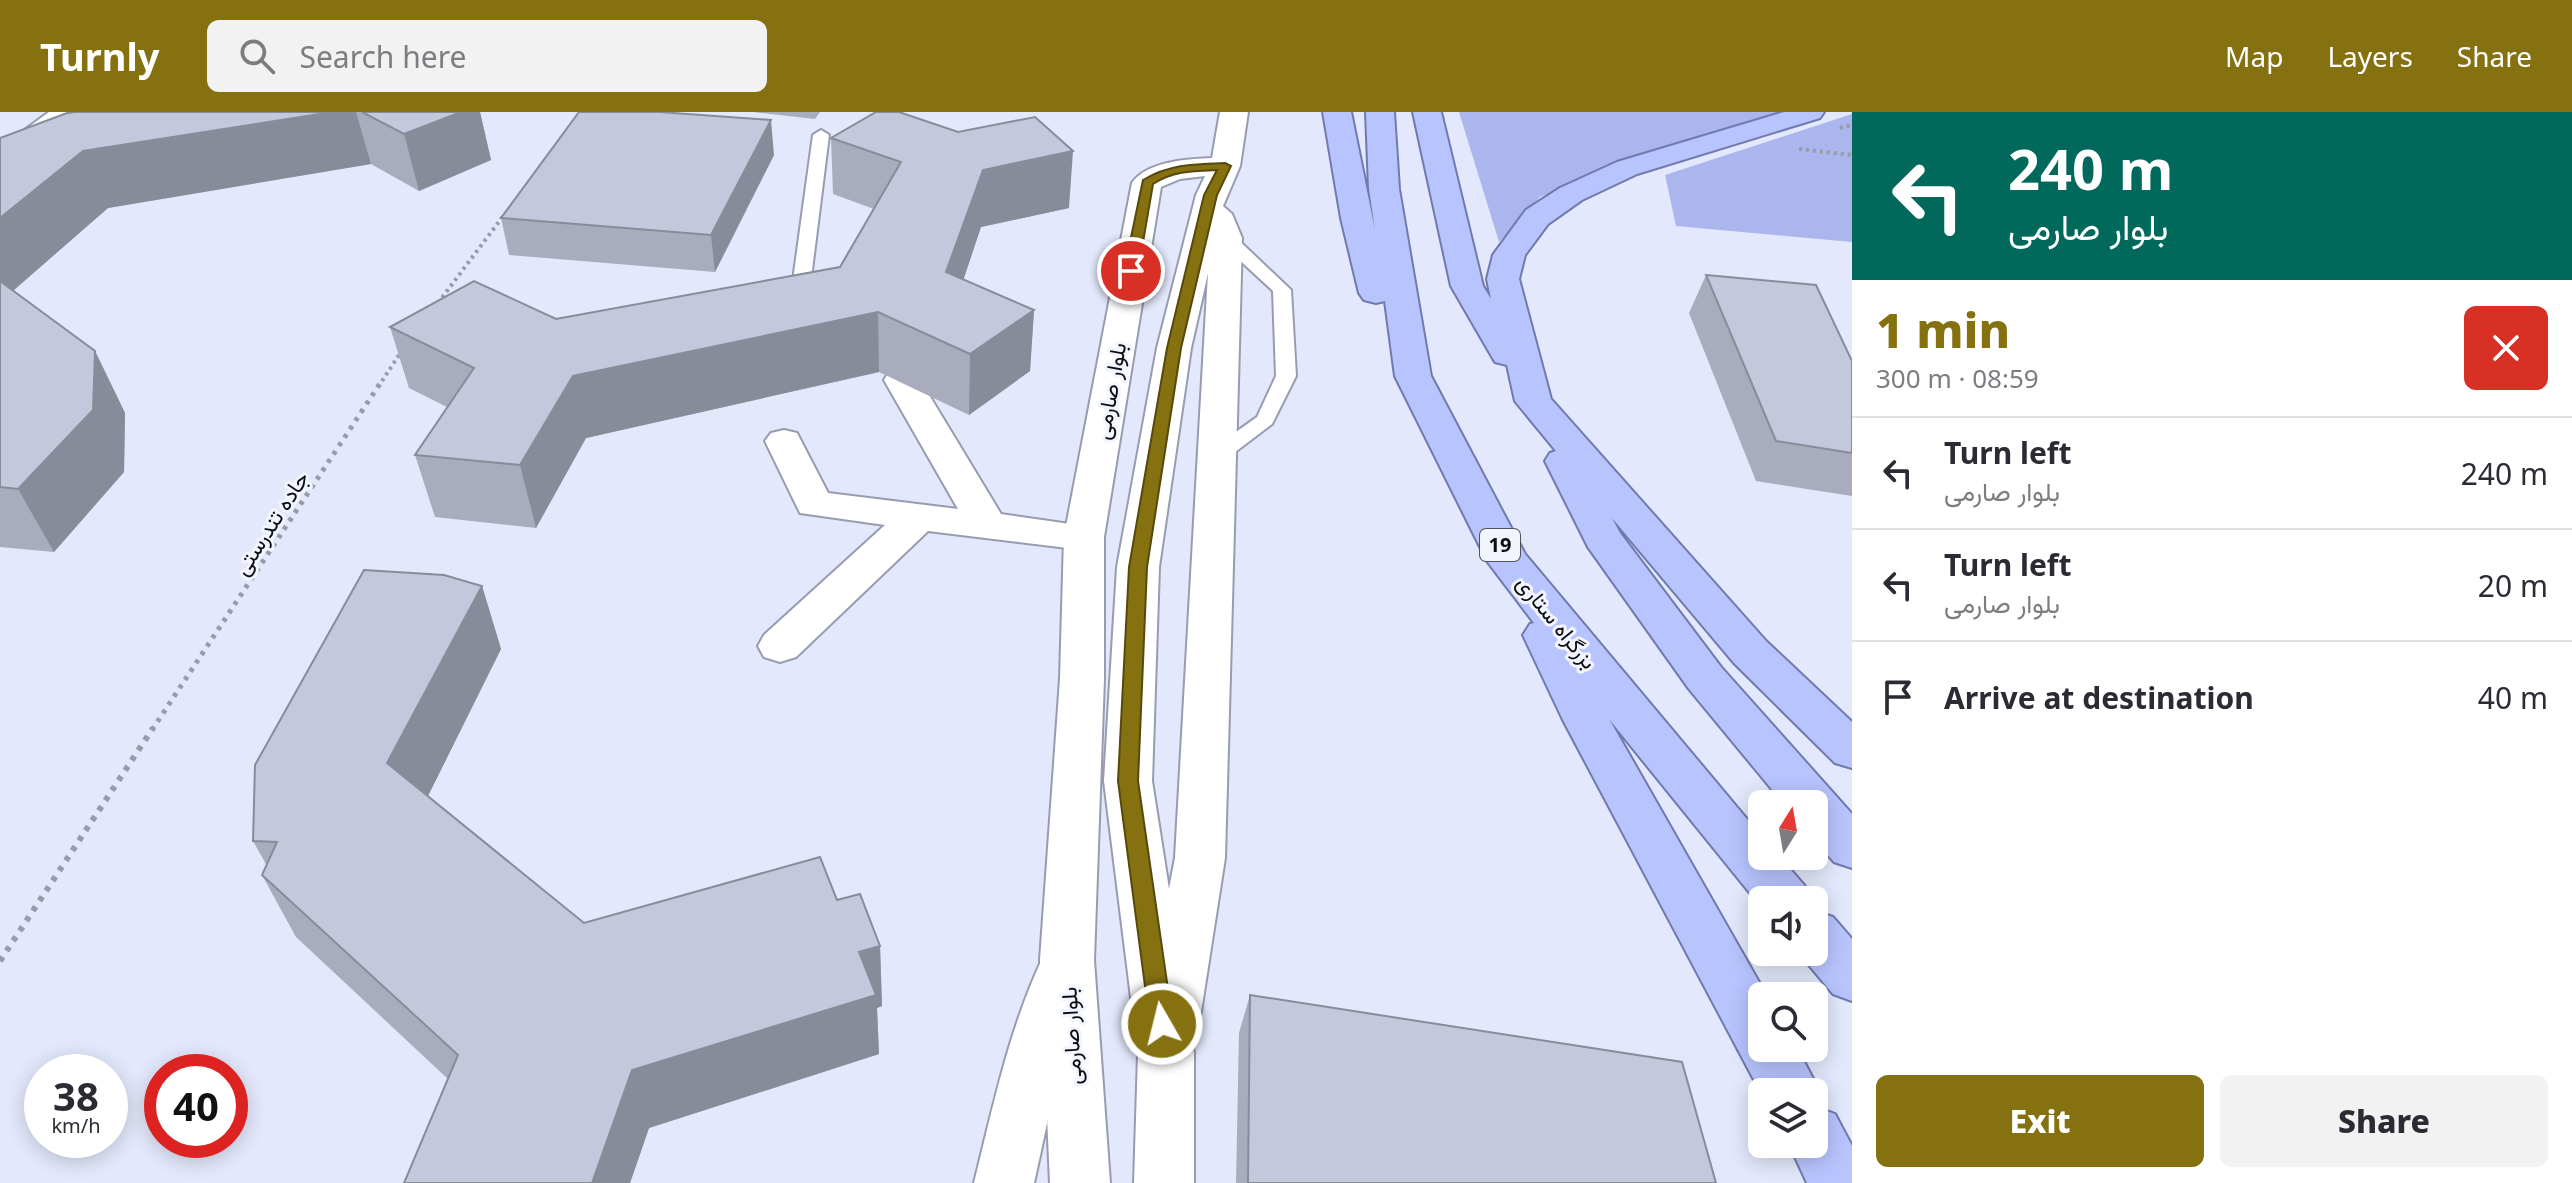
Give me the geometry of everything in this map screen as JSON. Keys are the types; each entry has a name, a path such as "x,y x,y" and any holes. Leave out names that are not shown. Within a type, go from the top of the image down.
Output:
{"highway":[{"path":"1337,112 1356,218 1382,316 1413,376"},
{"name":"بزرگراه ستاری","path":"1380,112 1384,189 1413,376 1508,561 1697,797 1774,886"},
{"path":"1427,112 1467,286 1533,401 1602,538 1705,678 1802,790"},
{"path":"1810,112 1627,168 1571,194 1537,217 1509,255 1503,279 1533,401 1750,652 1852,750"},
{"path":"1508,561 1586,720 1748,1015"},
{"path":"1828,820 1852,848"},
{"path":"1828,949 1852,977"},
{"path":"1826,1158 1839,1183"}],"street":[{"path":"0,162 67,112"},
{"path":"0,186 98,112"},
{"path":"1164,1183 1166,1054 1128,781 1138,567 1174,348 1234,112"},
{"name":"بلوار صارمی","path":"1080,1183 1067,960 1082,679 1084,537 1147,183 1162,173 1181,168 1218,181"},
{"path":"1166,1054 1200,858 1226,238 1218,181"},
{"path":"902,380 988,525"},
{"path":"784,441 814,504 1084,537"},
{"path":"780,646 920,516"},
{"path":"1004,1183 1033,1059 1067,960"}],"lane":[{"path":"786,304 801,301 821,135"},
{"path":"1215,457 1265,420 1286,376 1282,290 1226,238"}],"path":[{"path":"1796,149 1852,155"},
{"path":"437,304 513,203"},
{"name":"جاده تندرستی","path":"0,961 409,342"}],"shaded area":[{"path":"1459,112 1780,112 1624,162 1540,197 1499,242"},
{"path":"1852,114 1852,242 1676,226 1665,175"}],"building":[{"path":"76,112 332,112 83,151 0,218 0,138"},
{"path":"362,112 461,112 404,134"},
{"path":"579,112 659,112 771,120 711,235 501,218"},
{"path":"876,112 899,112 958,132 1035,117 1073,151 983,170 946,272 1034,310 970,354 878,312 573,376 520,465 415,455 474,368 390,327 474,281 556,319 840,267 901,162 831,138"},
{"path":"1706,275 1816,285 1852,361 1852,453 1776,441"},
{"path":"0,281 95,351 93,410 18,489 0,487"},
{"path":"364,570 444,575 482,586 387,763 584,923 820,857 837,900 860,894 880,946 859,952 876,995 632,1070 592,1183 404,1183 458,1055 262,875 277,842 253,841 255,765"},
{"path":"1250,995 1682,1062 1716,1183 1248,1183"}],"route":[{"path":"1131,271 1147,183 1162,173 1181,168 1225,166 1211,195 1174,348 1138,567 1128,781 1162,1024"}]}
